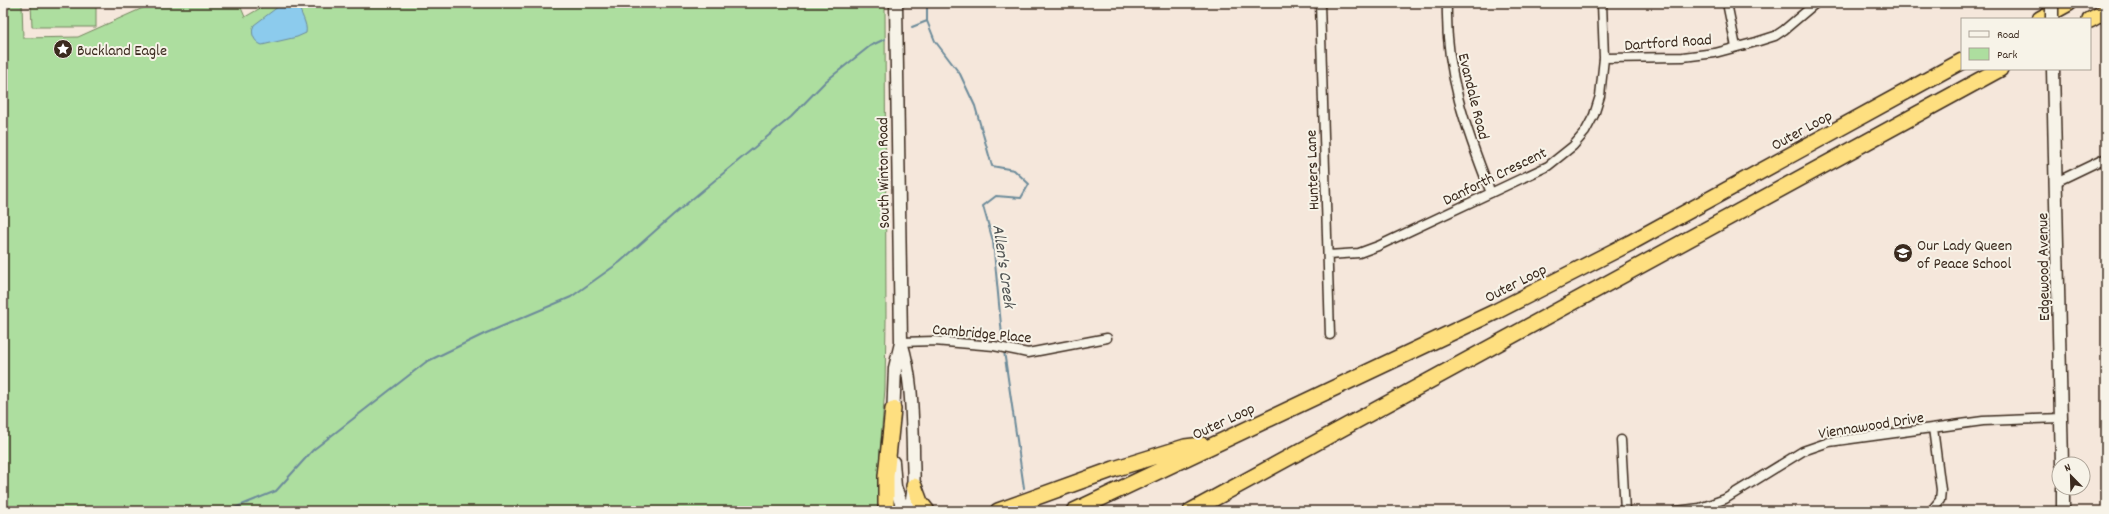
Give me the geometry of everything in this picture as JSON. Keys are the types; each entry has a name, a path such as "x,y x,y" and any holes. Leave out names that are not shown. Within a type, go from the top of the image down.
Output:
{"highway":[{"path":"2042,18 2069,3"},
{"path":"2091,19 2106,11"},
{"name":"Outer Loop","path":"1074,511 1446,336 1544,287 1961,62"},
{"path":"1194,510 1998,70"},
{"path":"886,511 886,476 893,409"},
{"path":"998,511 1099,474 1177,449 1219,442"},
{"path":"914,486 920,502 928,511"}],"main road":[{"name":"South Winton Road","path":"896,3 901,342 910,387 914,486 909,511"},
{"path":"2052,3 2052,18"},
{"name":"Edgewood Avenue","path":"2053,70 2062,456"},
{"name":"South Winton Road","path":"901,342 895,368 893,409 894,479 897,494 904,511"},
{"path":"2063,496 2063,511"}],"street":[{"name":"Hunters Lane","path":"1320,3 1330,335"},
{"name":"Evandale Road","path":"1447,3 1448,32 1456,89 1468,136 1491,193"},
{"name":"Danforth Crescent","path":"1328,255 1350,254 1367,250 1548,166 1573,146 1585,132 1594,115 1600,96 1604,58 1602,3"},
{"path":"1727,3 1736,47"},
{"name":"Dartford Road","path":"1604,58 1683,57 1715,53 1775,36 1816,3"},
{"path":"2056,182 2106,158"},
{"name":"Cambridge Place","path":"901,342 934,341 994,346 1028,352 1107,338"},
{"name":"Viennawood Drive","path":"1676,511 1700,508 1725,499 1803,451 1820,445 1983,421 2062,418"},
{"path":"1931,511 1940,500 1941,490 1933,428"},
{"path":"1621,440 1625,511"}],"green space":[{"path":"3,3 22,3 23,38 78,37 154,3 239,3 245,17 269,3 885,3 886,321 885,388 880,452 880,511 3,511"},
{"path":"31,3 96,3 96,27 32,27"}],"water":[{"path":"283,3 298,3 305,22 306,33 297,37 262,45 259,44 252,31 254,25"}],"waterway":[{"name":"Allen's Creek","path":"927,3 927,21 935,41 960,74 975,106 992,166 1014,170 1029,184 1021,198 996,196 983,206 993,241 1003,346"},
{"path":"912,27 927,21"},
{"path":"227,511 276,491 313,450 426,362 484,334 571,297 620,262 673,215 791,117 826,81 870,46 885,39"},
{"name":"Allen's Creek","path":"1004,351 1024,488"}],"place":[{"name":"Buckland Eagle","path":"63,49"},
{"name":"Our Lady Queen of Peace School","path":"1903,253"}]}
